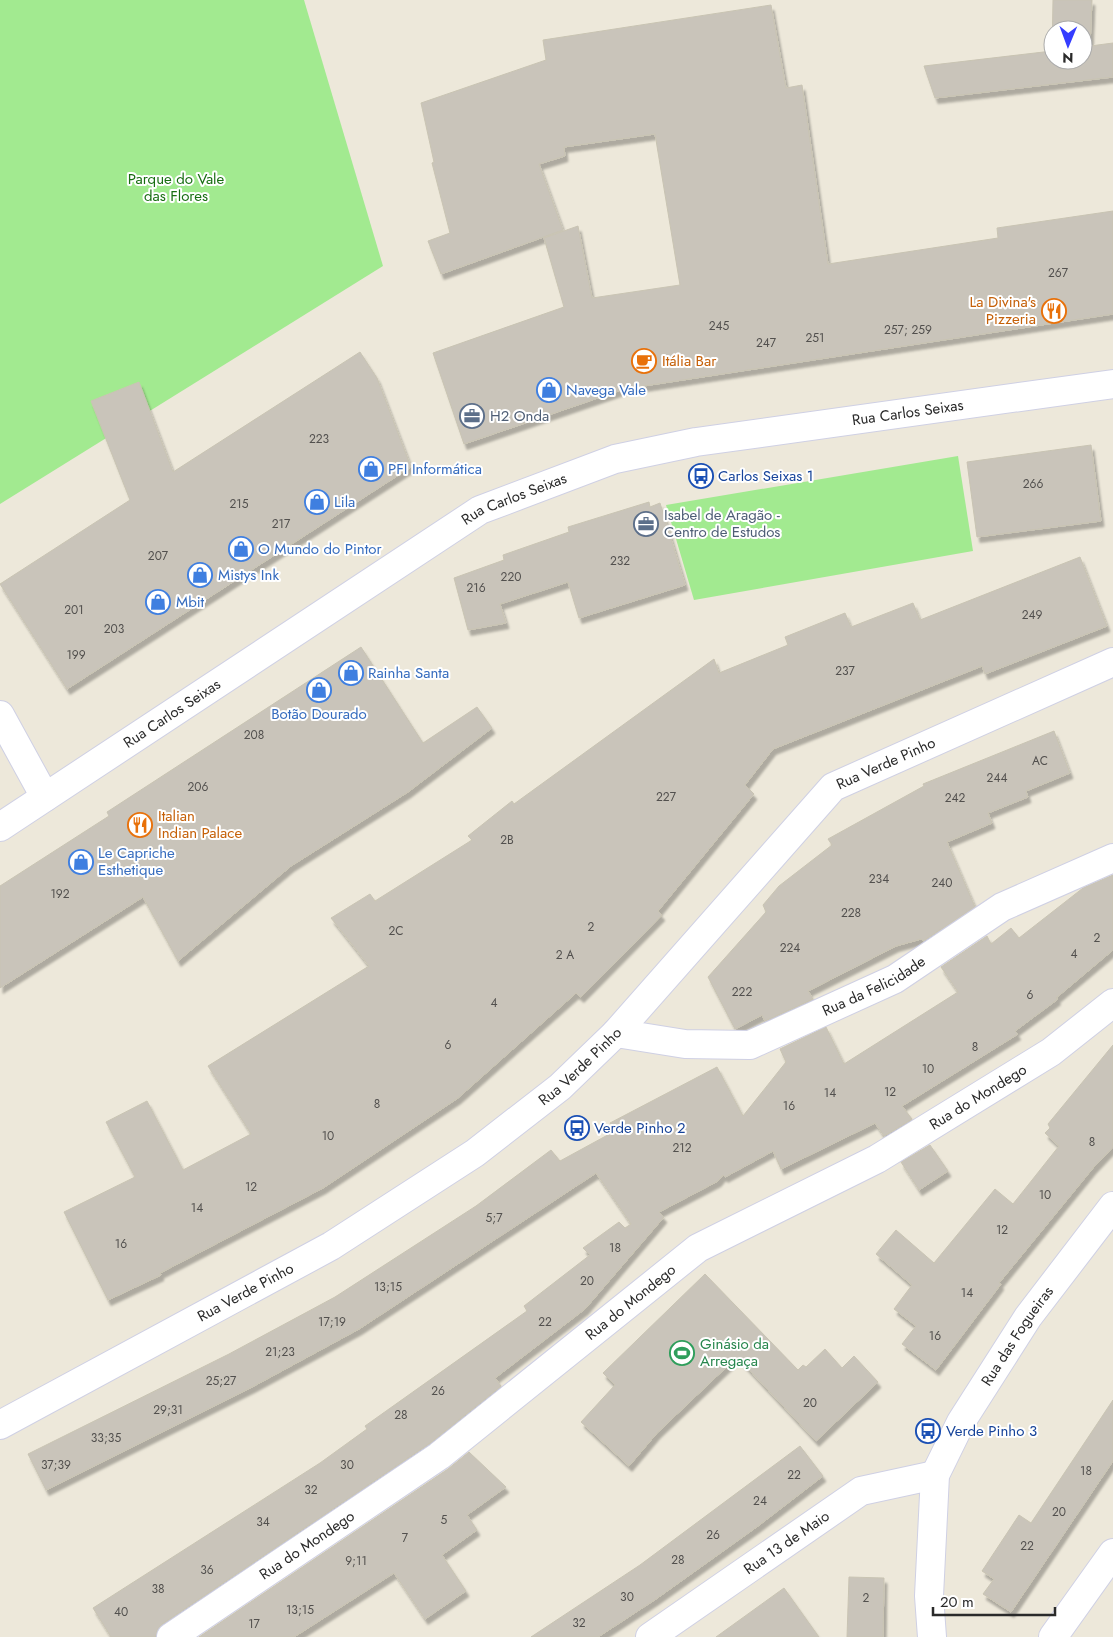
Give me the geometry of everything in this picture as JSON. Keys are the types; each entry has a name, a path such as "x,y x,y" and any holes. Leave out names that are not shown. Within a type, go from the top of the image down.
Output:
{"street":[{"name":"Rua Carlos Seixas","path":"0,827 480,510 615,458 678,446 1113,384"},
{"name":"Rua Verde Pinho","path":"0,1425 331,1246 475,1153 560,1087 616,1033 833,788 1113,662"},
{"path":"0,715 45,797"},
{"name":"Rua da Felicidade","path":"616,1033 685,1044 750,1045 895,979 1002,907 1113,858"},
{"name":"Rua do Mondego","path":"171,1637 439,1456 698,1248 877,1159 1050,1052 1113,1003"},
{"name":"Rua das Fogueiras","path":"935,1475 962,1422 1028,1317 1113,1206"},
{"path":"932,1637 929,1596 935,1475"},
{"name":"Rua 13 de Maio","path":"650,1637 860,1491 935,1475"},
{"path":"1054,1637 1113,1553"}],"green space":[{"name":"Parque do Vale das Flores","path":"0,0 304,0 383,266 0,504"},
{"path":"958,456 973,551 694,600 666,505"}],"building":[{"path":"1053,0 1092,0 1091,20 1053,20"},
{"path":"771,5 786,88 802,85 828,264 998,238 997,228 1113,211 1113,314 624,389 464,444 433,353 564,307 544,238 578,226 592,298 680,285 655,134 564,147 565,156 539,164 563,230 441,274 428,241 450,233 432,163 434,162 421,103 546,60 543,40"},
{"path":"1113,43 1113,77 935,98 924,66 1043,52 1043,70 1093,70 1093,46"},
{"path":"360,352 377,378 411,467 67,689 0,584 130,500 91,401 139,382 173,472"},
{"path":"1091,445 1101,521 977,537 967,462"},
{"path":"649,502 650,507 660,503 685,585 579,618 568,582 500,604 506,623 468,630 454,578 504,560 503,555 569,532 568,527"},
{"path":"1080,557 1107,626 985,674 982,666 773,749 745,785 754,794 658,911 662,915 581,997 576,993 458,1098 323,1188 160,1273 161,1275 108,1300 64,1212 135,1177 106,1122 147,1101 183,1170 251,1134 208,1066 369,966 331,918 370,894 375,901 472,840 468,836 512,801 514,804 714,659 719,673 788,645 785,637 845,613 851,627 913,603 920,620"},
{"path":"361,647 423,743 477,707 492,728 408,792 291,866 178,961 143,897 0,988 0,886 109,816 107,812"},
{"path":"1054,731 1070,773 1026,791 1028,797 988,813 992,823 947,842 975,907 923,941 921,939 896,946 808,991 813,999 765,1021 762,1015 735,1029 708,977 766,912 763,905 779,886 832,845 828,839 924,786 923,784"},
{"path":"1113,875 1113,950 1056,998 1058,999 1015,1031 1018,1034 902,1106 912,1119 884,1136 875,1123 781,1169 773,1151 725,1177 723,1175 718,1181 659,1212 664,1217 585,1309 495,1378 501,1386 430,1443 162,1624 157,1630 156,1637 111,1637 93,1608 320,1463 367,1429 365,1426 527,1311 524,1306 590,1255 583,1248 619,1222 625,1228 631,1224 596,1173 359,1329 252,1387 46,1490 28,1454 229,1354 335,1297 476,1206 551,1150 560,1161 615,1131 610,1123 717,1067 743,1116 786,1062 780,1049 826,1027 844,1064 958,992 941,967 987,936 991,944 1011,928 1019,938 1083,888"},
{"path":"1113,1045 1113,1147 1093,1168 999,1283 1001,1284 936,1370 902,1344 916,1326 894,1309 912,1285 876,1254 896,1230 934,1263 995,1189 1013,1204 1059,1146 1045,1133 1050,1128 1048,1124"},
{"path":"930,1145 948,1171 919,1190 901,1162"},
{"path":"705,1274 798,1370 803,1365 806,1367 825,1349 842,1368 854,1356 878,1382 816,1441 737,1357 657,1433 629,1466 581,1422 615,1385 603,1373"},
{"path":"1113,1400 1113,1461 1011,1612 983,1594 994,1579 982,1571 1019,1515 1031,1523"},
{"path":"800,1446 823,1476 758,1526 656,1599 598,1637 531,1637 640,1565"},
{"path":"469,1452 506,1487 467,1515 477,1530 442,1555 466,1591 425,1619 394,1573 294,1637 199,1637 448,1469"},
{"path":"849,1577 884,1578 883,1637 847,1637"},
{"path":"784,1588 819,1637 716,1637"}],"place":[{"name":"La Divina's Pizzeria","path":"1054,311"},
{"name":"Itália Bar","path":"644,361"},
{"name":"Navega Vale","path":"549,390"},
{"name":"H2 Onda","path":"472,416"},
{"name":"PFI Informática","path":"371,469"},
{"name":"Carlos Seixas 1","path":"701,476"},
{"name":"Lila","path":"317,502"},
{"name":"Isabel de Aragão - Centro de Estudos","path":"646,524"},
{"name":"O Mundo do Pintor","path":"241,549"},
{"name":"Mistys Ink","path":"200,575"},
{"name":"Mbit","path":"158,602"},
{"name":"Rainha Santa","path":"351,673"},
{"name":"Botão Dourado","path":"319,690"},
{"name":"Italian Indian Palace","path":"140,825"},
{"name":"Le Capriche Esthetique","path":"81,862"},
{"name":"Verde Pinho 2","path":"577,1128"},
{"name":"Ginásio da Arregaça","path":"682,1353"},
{"name":"Verde Pinho 3","path":"928,1431"}]}
